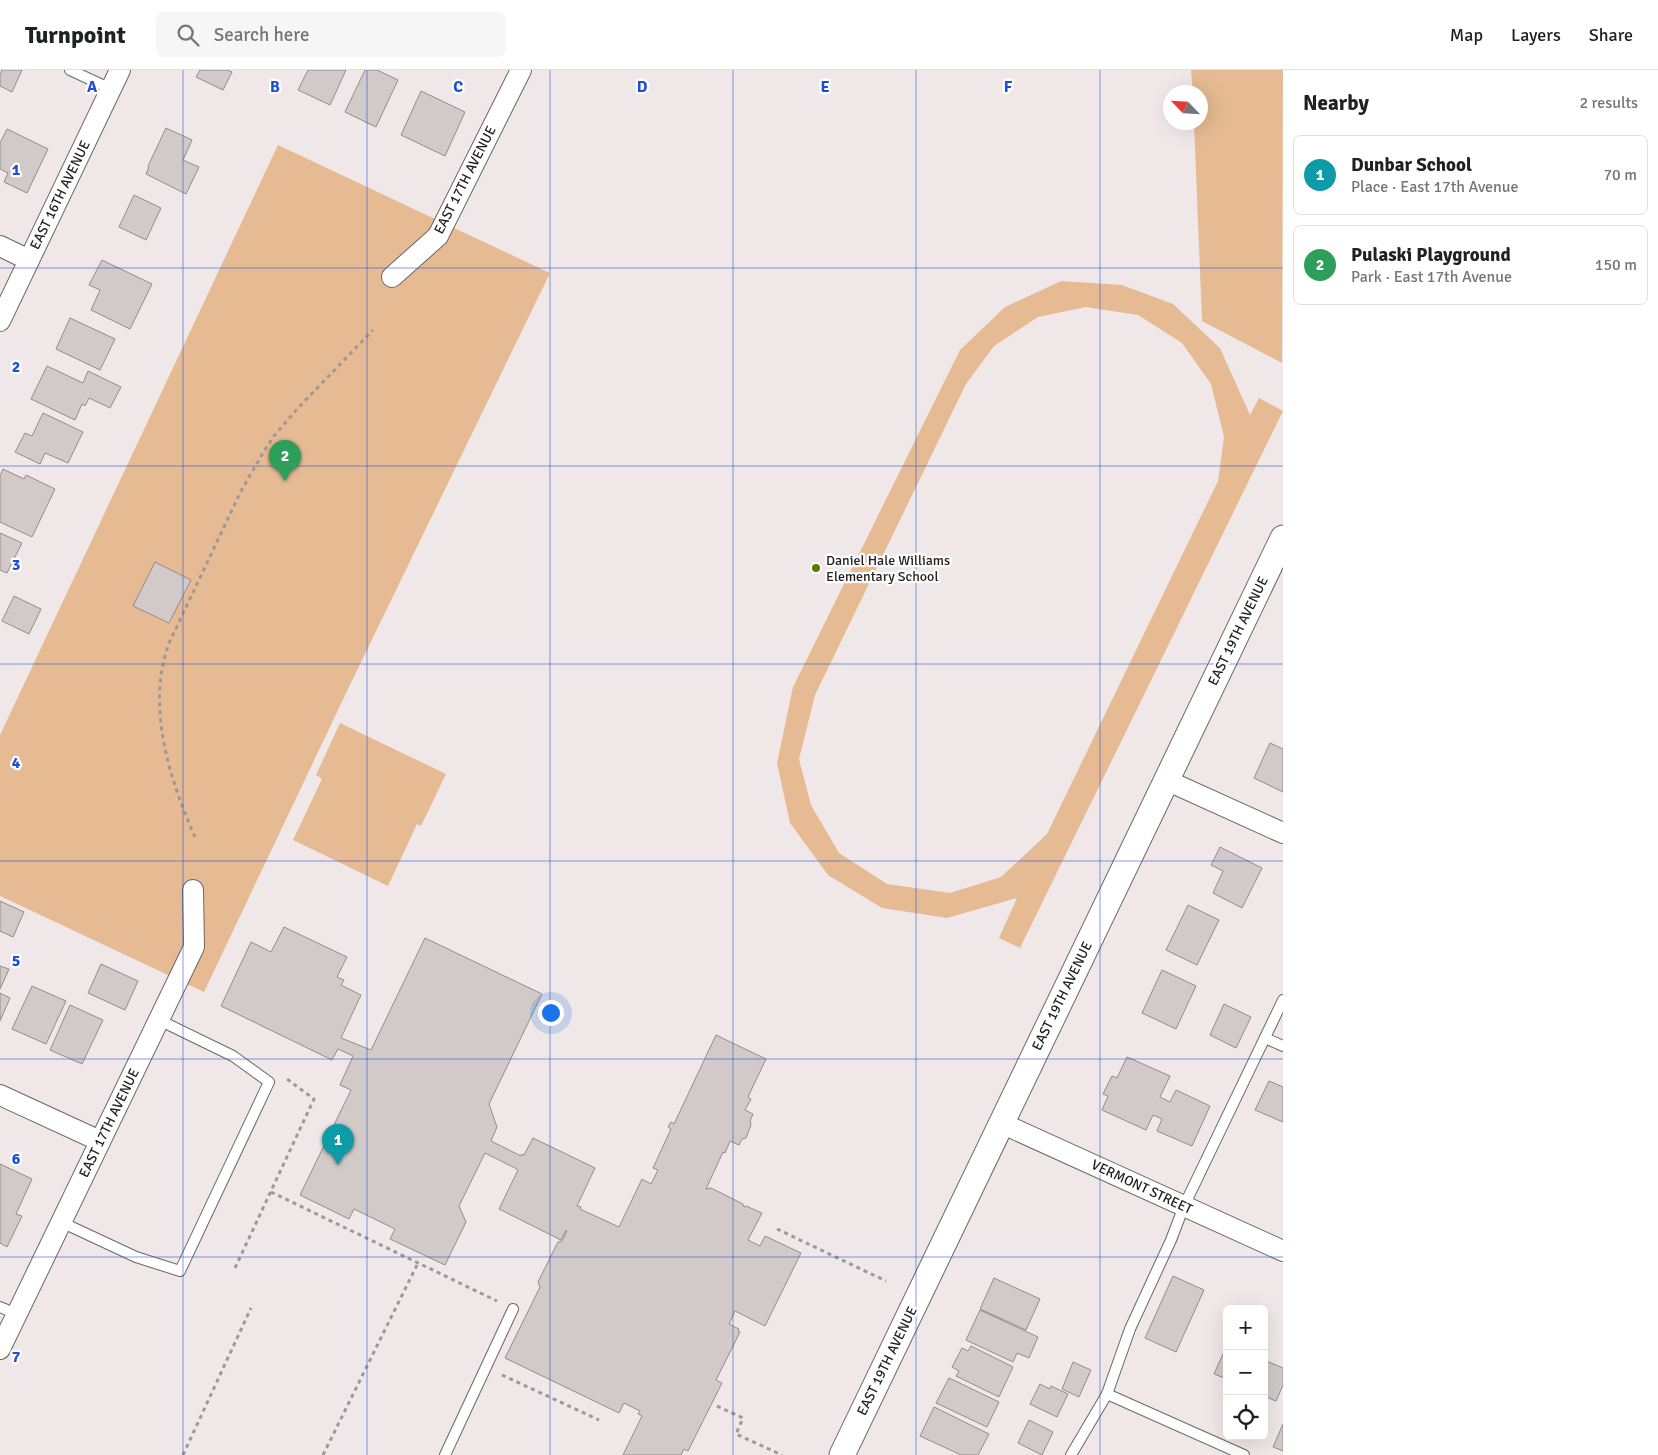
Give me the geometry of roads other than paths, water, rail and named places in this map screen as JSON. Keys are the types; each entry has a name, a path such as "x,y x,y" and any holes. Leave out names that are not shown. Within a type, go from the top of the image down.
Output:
{"street":[{"name":"EAST 16TH AVENUE","path":"0,321 120,70"},
{"name":"EAST 17TH AVENUE","path":"392,277 438,236 521,70"},
{"path":"0,246 29,260"},
{"name":"EAST 19TH AVENUE","path":"842,1455 1283,538"},
{"path":"1166,780 1283,833"},
{"name":"EAST 17TH AVENUE","path":"0,1350 8,1311 61,1222 194,947 193,890"},
{"path":"0,1096 100,1141"},
{"name":"VERMONT STREET","path":"1002,1123 1283,1251"}],"lane":[{"path":"70,70 111,89"},
{"path":"1072,1455 1106,1394 1130,1329 1184,1206 1283,1000"},
{"path":"61,1222 136,1258 180,1271 269,1082 233,1056 159,1020"},
{"path":"1265,1038 1283,1046"},
{"path":"445,1455 513,1309"},
{"path":"1106,1394 1244,1455"}],"place":[{"name":"Pulaski Playground","path":"285,481"},
{"name":"Daniel Hale Williams Elementary School","path":"816,568"},
{"name":"Dunbar School","path":"338,1165"}]}
